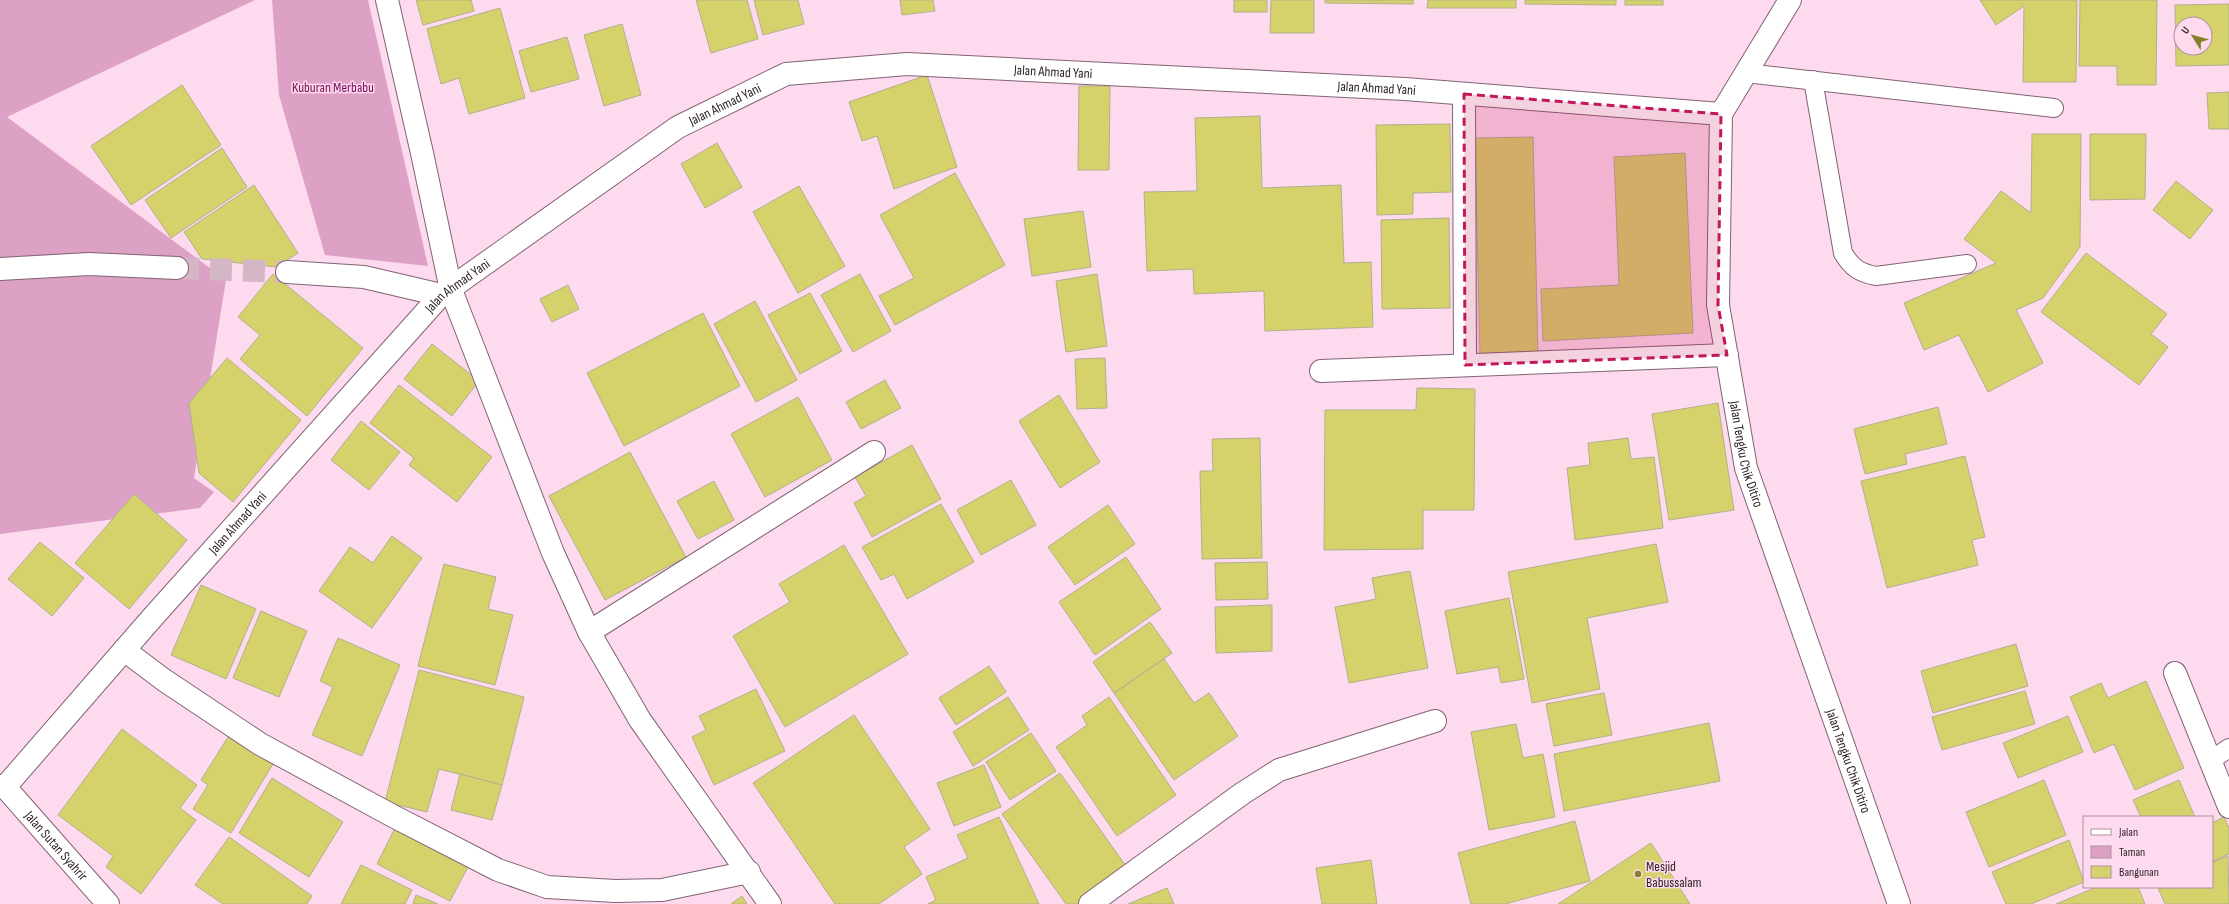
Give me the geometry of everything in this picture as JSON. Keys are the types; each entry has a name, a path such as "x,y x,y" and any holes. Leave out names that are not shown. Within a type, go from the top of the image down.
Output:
{"street":[{"path":"387,0 446,293 553,553 589,632 640,720 749,872 770,904"},
{"path":"1721,114 1790,0"},
{"name":"Jalan Ahmad Yani","path":"3,786 446,293 678,127 786,74 907,64 1196,78 1464,94 1721,114"},
{"path":"1464,94 1465,365"},
{"name":"Jalan Tengku Chik Ditiro","path":"1721,114 1718,305 1746,468 1900,904"},
{"path":"0,269 90,264 177,268"},
{"path":"287,272 364,277 446,293"},
{"path":"1321,371 1727,355"},
{"path":"589,632 874,452"},
{"path":"124,650 164,680 260,744 393,816 498,870 547,887 615,892 662,890 749,872"},
{"path":"2175,673 2229,807"},
{"path":"1090,904 1244,793 1279,770 1435,722"},
{"name":"Jalan Sutan Syahrir","path":"3,786 108,904"}],"lane":[{"path":"1746,73 2054,108"},
{"path":"1813,80 1843,253 1851,266 1862,274 1876,276 1967,264"},
{"path":"2210,761 2229,748"}],"highlighted area":[{"path":"1464,94 1721,114 1718,305 1727,355 1465,365"}],"green space":[{"path":"0,0 255,0 7,117 226,280 194,478 214,492 200,508 0,534"},
{"name":"Kuburan Merbabu","path":"272,0 368,0 428,266 325,255 279,95"}],"building":[{"path":"416,0 471,0 474,11 423,25"},
{"path":"696,0 747,0 758,39 711,53"},
{"path":"754,0 798,0 804,24 763,35"},
{"path":"900,0 933,0 935,11 902,15"},
{"path":"1234,0 1267,0 1267,12 1234,12"},
{"path":"1271,0 1314,0 1314,33 1270,33"},
{"path":"1325,0 1413,0 1413,4 1325,3"},
{"path":"1428,0 1516,0 1516,8 1427,8"},
{"path":"1525,0 1616,0 1616,5 1525,4"},
{"path":"1625,0 1663,0 1663,5 1625,5"},
{"path":"1980,0 2077,0 2076,82 2023,82 2024,6 1996,25"},
{"path":"2080,0 2157,0 2156,85 2117,85 2117,66 2079,66"},
{"path":"2229,4 2229,65 2176,66 2176,56 2213,56 2213,16 2175,16 2175,5"},
{"path":"500,8 525,98 469,114 459,78 441,84 427,29"},
{"path":"622,24 641,95 604,106 584,35"},
{"path":"567,37 579,79 531,92 519,51"},
{"path":"927,75 957,167 894,189 877,136 862,141 849,102"},
{"path":"182,85 221,145 131,205 91,146"},
{"path":"1079,86 1110,86 1109,170 1078,170"},
{"path":"2229,92 2229,129 2209,129 2207,93"},
{"path":"1260,116 1262,188 1341,185 1344,263 1371,262 1373,327 1265,331 1264,291 1194,294 1193,269 1147,271 1144,192 1197,191 1195,118"},
{"path":"1450,124 1451,192 1413,193 1413,214 1377,215 1376,125"},
{"path":"2032,134 2081,134 2080,247 2043,298 2016,310 2043,363 1988,392 1959,335 1924,350 1904,303 1996,263 1964,239 2001,191 2031,213"},
{"path":"2090,134 2146,134 2145,199 2090,200"},
{"path":"1533,137 1538,354 1480,356 1475,138"},
{"path":"717,143 742,187 705,208 681,164"},
{"path":"222,148 247,187 171,238 145,200"},
{"path":"1685,153 1693,333 1543,341 1541,289 1619,285 1614,157"},
{"path":"955,173 1005,265 895,325 879,296 914,278 880,215"},
{"path":"2176,181 2213,210 2190,239 2153,210"},
{"path":"254,185 298,253 276,267 202,259 184,232"},
{"path":"799,186 845,266 798,293 753,212"},
{"path":"1083,211 1091,267 1032,276 1024,219"},
{"path":"1449,218 1450,308 1382,309 1381,220"},
{"path":"2086,253 2167,314 2151,334 2168,347 2139,385 2041,312"},
{"path":"273,274 363,348 307,416 240,359 260,335 238,317"},
{"path":"860,274 891,331 853,352 821,295"},
{"path":"1097,274 1107,346 1066,352 1056,281"},
{"path":"568,285 579,309 552,322 540,299"},
{"path":"810,293 842,351 800,374 768,315"},
{"path":"755,301 797,380 756,402 714,324"},
{"path":"703,313 740,386 624,446 587,373"},
{"path":"432,344 479,381 452,416 404,379"},
{"path":"227,358 301,420 233,502 199,473 189,403"},
{"path":"1105,358 1107,408 1077,409 1075,359"},
{"path":"885,380 901,408 861,429 846,402"},
{"path":"399,385 492,457 457,502 409,465 414,458 370,423"},
{"path":"1417,388 1475,389 1474,510 1423,510 1423,549 1324,550 1325,410 1416,410"},
{"path":"1059,395 1100,462 1060,488 1019,421"},
{"path":"798,397 832,460 765,497 731,434"},
{"path":"1718,403 1734,510 1669,520 1652,414"},
{"path":"1938,407 1947,444 1905,454 1907,464 1865,474 1854,429"},
{"path":"361,421 400,452 369,490 331,460"},
{"path":"1260,438 1262,558 1202,559 1200,471 1213,471 1212,439"},
{"path":"1628,438 1631,459 1654,457 1663,528 1575,540 1567,468 1590,465 1588,443"},
{"path":"912,445 941,499 872,537 854,503 866,496 855,477"},
{"path":"630,452 686,557 605,600 549,496"},
{"path":"1965,456 1985,537 1972,540 1978,565 1887,588 1861,481"},
{"path":"1011,480 1036,525 981,555 957,510"},
{"path":"714,481 734,520 698,539 677,501"},
{"path":"134,494 187,540 129,609 75,563"},
{"path":"941,504 974,562 907,599 894,574 881,580 862,547"},
{"path":"1108,505 1135,544 1075,585 1048,547"},
{"path":"392,536 422,558 372,628 319,591 350,547 373,563"},
{"path":"40,542 84,578 52,616 8,579"},
{"path":"1656,544 1668,602 1587,618 1600,689 1532,703 1508,572"},
{"path":"844,545 908,654 785,727 733,636 790,602 779,584"},
{"path":"1126,557 1161,609 1095,655 1059,602"},
{"path":"1267,562 1268,599 1216,600 1215,563"},
{"path":"444,564 496,577 488,609 513,615 495,685 418,666"},
{"path":"1410,571 1428,668 1349,683 1335,607 1376,599 1372,578"},
{"path":"201,585 256,609 226,679 171,655"},
{"path":"1509,598 1524,679 1501,683 1498,667 1457,674 1445,611"},
{"path":"1272,605 1272,651 1216,653 1215,607"},
{"path":"261,611 307,631 279,697 233,678"},
{"path":"1150,622 1172,653 1114,693 1093,662"},
{"path":"338,638 400,665 362,756 312,735 333,687 320,681"},
{"path":"2016,644 2028,686 1933,713 1921,671"},
{"path":"1164,659 1194,703 1209,693 1238,736 1174,780 1114,693"},
{"path":"989,666 1006,692 956,725 939,698"},
{"path":"419,670 524,697 502,785 439,769 427,812 385,802"},
{"path":"2146,681 2184,768 2135,790 2114,744 2094,753 2070,697 2101,683 2108,698"},
{"path":"756,689 785,751 714,785 692,737 706,730 699,716"},
{"path":"2025,691 2035,724 1942,750 1932,717"},
{"path":"1604,693 1612,735 1554,746 1546,704"},
{"path":"1008,697 1029,730 973,766 953,732"},
{"path":"1109,697 1176,795 1117,836 1056,747 1087,725 1082,716"},
{"path":"854,715 930,829 904,847 922,874 879,904 835,904 753,783"},
{"path":"2068,716 2083,752 2018,778 2003,743"},
{"path":"1709,723 1720,781 1564,811 1554,754"},
{"path":"1516,724 1523,758 1543,754 1555,817 1489,830 1471,732"},
{"path":"122,729 197,785 180,808 196,820 141,894 106,867 113,856 58,815"},
{"path":"1031,733 1056,771 1010,800 986,762"},
{"path":"228,737 273,764 231,833 193,809 208,785 201,780"},
{"path":"984,765 1001,807 954,826 937,783"},
{"path":"1060,773 1128,869 1078,904 1066,904 1002,814"},
{"path":"460,774 502,785 492,820 451,810"},
{"path":"272,778 343,822 309,877 239,833"},
{"path":"2044,780 2066,835 1989,867 1966,812"},
{"path":"2179,780 2195,816 2141,816 2133,800"},
{"path":"999,817 1039,904 928,904 936,900 926,877 968,858 957,835"},
{"path":"2224,817 2229,828 2229,854 2213,862 2213,822"},
{"path":"1575,821 1590,881 1505,904 1471,904 1458,853"},
{"path":"395,828 469,865 450,901 377,864"},
{"path":"229,837 312,896 307,904 223,904 195,885"},
{"path":"2069,840 2083,882 2031,904 2006,904 1992,872"},
{"name":"Mesjid Babussalam","path":"1651,843 1690,904 1558,904"},
{"path":"2228,856 2229,904 2165,904 2158,888 2213,888 2213,863"},
{"path":"1371,860 1377,904 1322,904 1316,868"},
{"path":"361,865 412,890 405,904 341,904"},
{"path":"1167,888 1174,904 1128,904"},
{"path":"2095,888 2138,888 2145,904 2056,904"},
{"path":"416,895 438,904 413,904"},
{"path":"742,896 747,904 731,904"}],"tunnel":[{"path":"177,268 287,272"}],"place":[{"name":"Mesjid Babussalam","path":"1638,874"}]}
